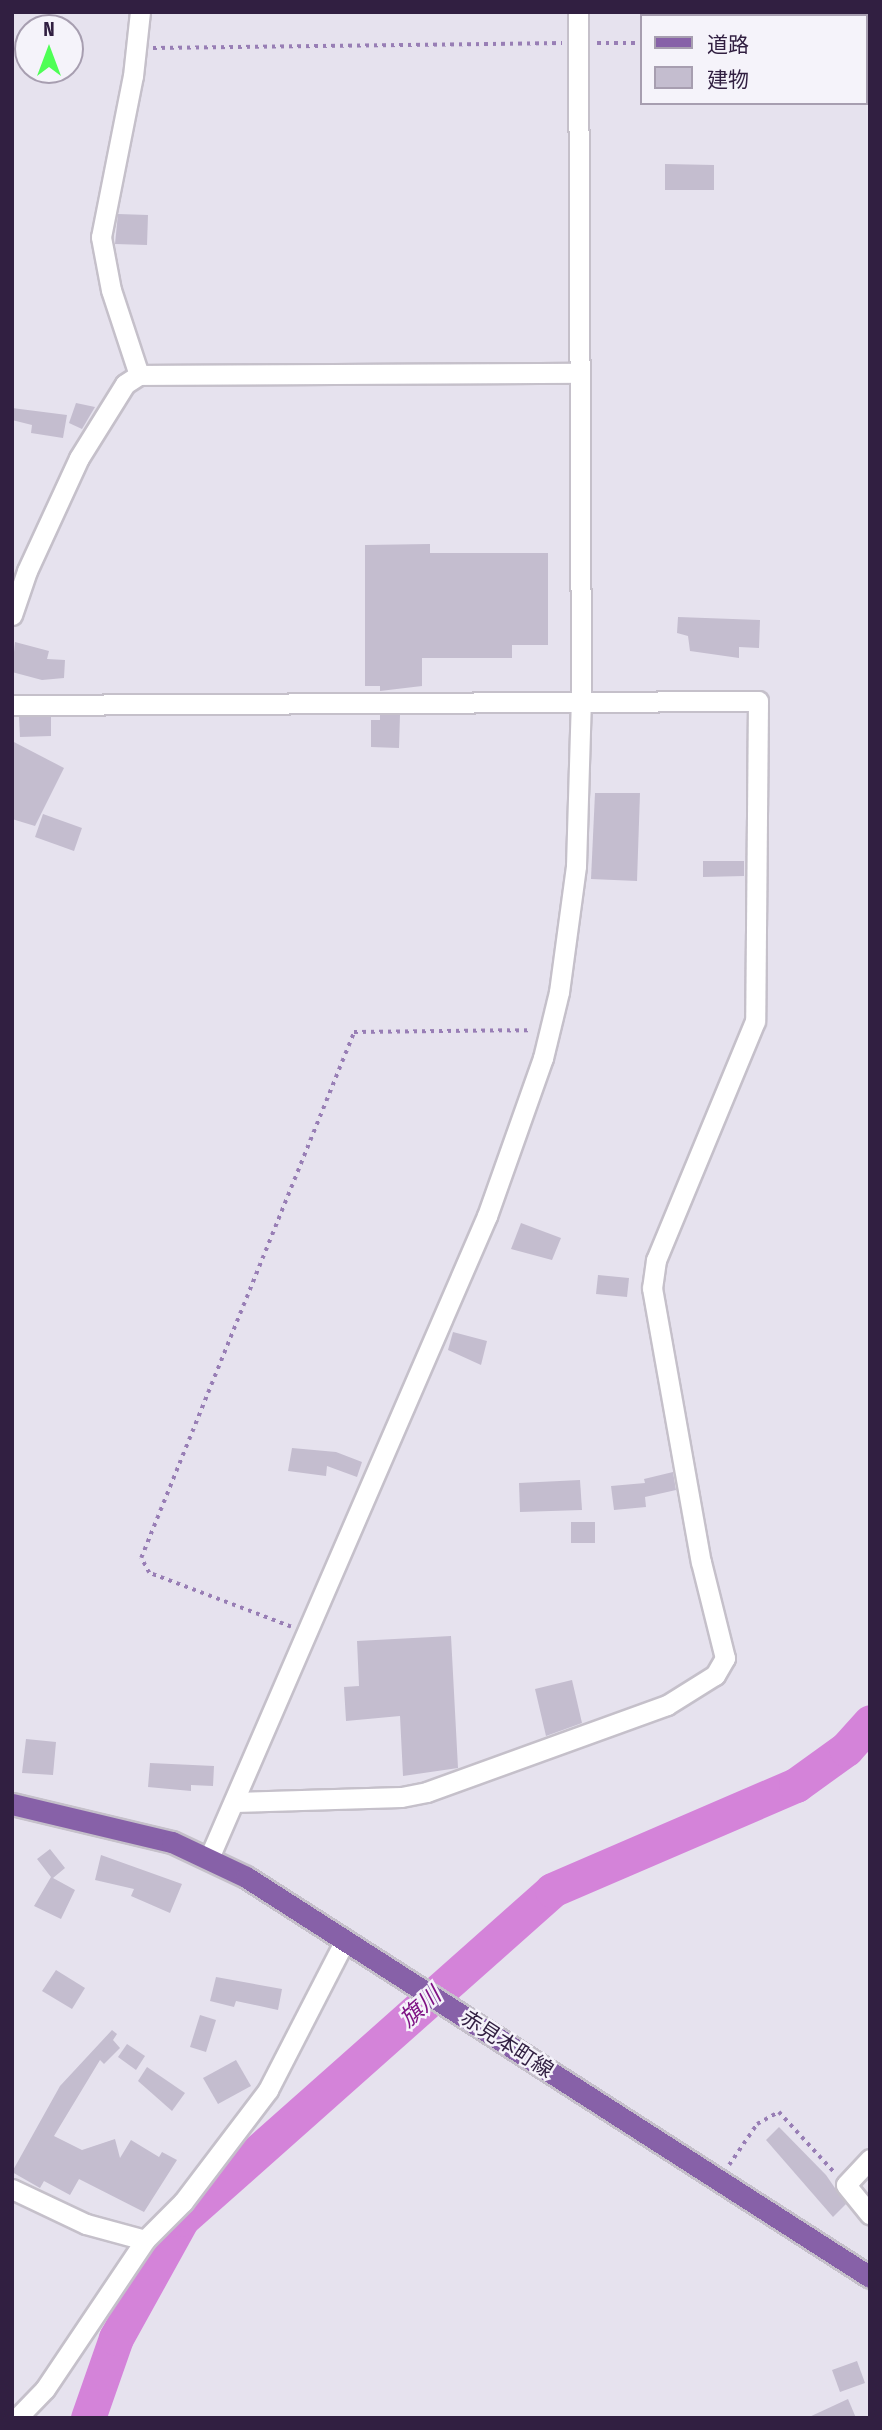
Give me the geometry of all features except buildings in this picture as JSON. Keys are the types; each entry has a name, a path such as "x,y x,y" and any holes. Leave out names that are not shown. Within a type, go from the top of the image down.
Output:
{"main road":[{"name":"赤見本町線","path":"12,1804 120,1827 209,1858 363,1951 870,2277"}],"street":[{"path":"139,375 111,290 102,237 137,48 140,12"},
{"path":"209,1858 309,1634 487,1216 550,1030 576,866 581,701 578,12"},
{"path":"12,615 27,571 79,458 125,384 139,375 580,373"},
{"path":"12,705 758,701 755,1021 656,1260 652,1281 657,1331 696,1535 726,1658 715,1675 667,1704 427,1792 401,1797 235,1802"},
{"path":"17,2418 45,2389 145,2240 183,2202 268,2090 345,1940"},
{"path":"870,2159 846,2185 870,2215"},
{"path":"12,2189 86,2224 145,2240"}],"path":[{"path":"137,48 640,43"},
{"path":"309,1634 149,1573 141,1558 354,1031 550,1030"},
{"path":"718,2181 757,2123 779,2112 846,2185"}],"waterway":[{"name":"旗川","path":"88,2418 116,2338 182,2219 552,1890 796,1785 846,1749 870,1722"}]}
